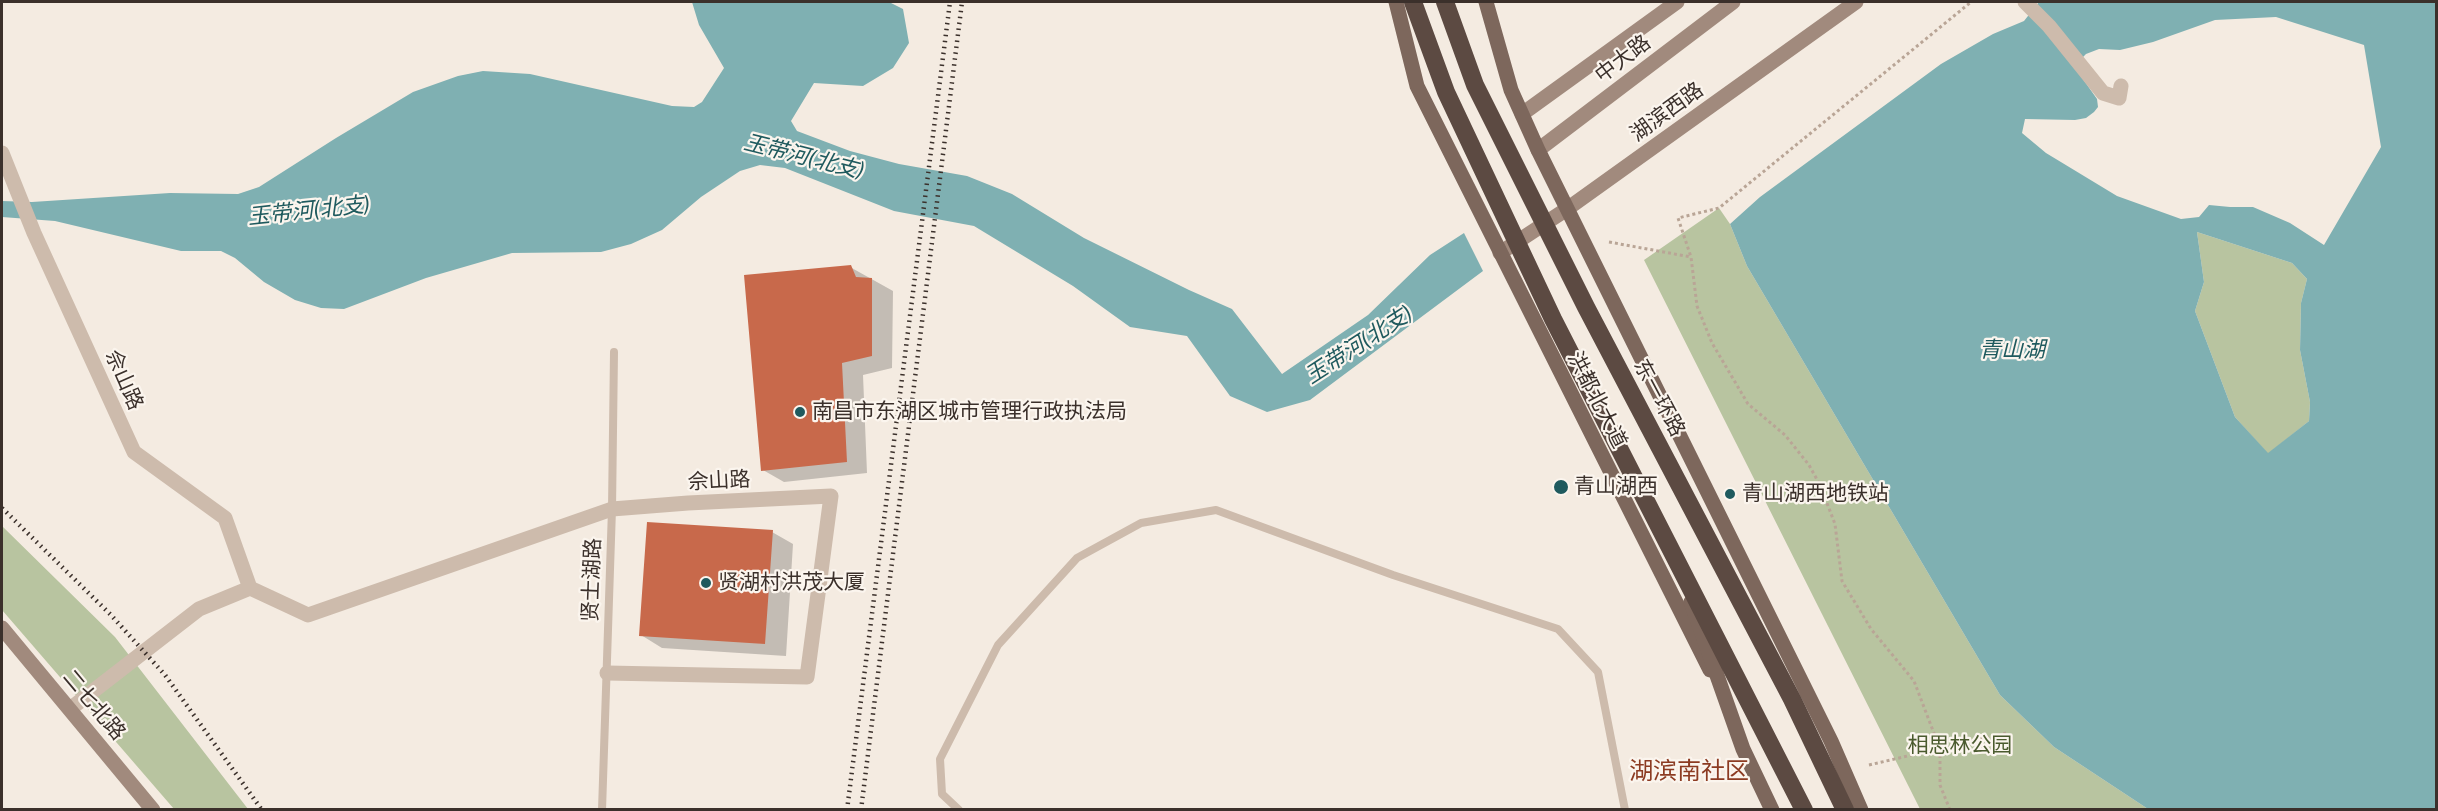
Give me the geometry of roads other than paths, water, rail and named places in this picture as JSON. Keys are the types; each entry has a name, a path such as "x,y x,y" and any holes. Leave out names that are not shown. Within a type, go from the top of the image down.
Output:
{"highway":[{"path":"1413,2 1446,92 1553,319 1804,810"},
{"name":"东一环路","path":"1445,2 1480,95 1586,307 1792,699 1845,810"}],"main road":[{"name":"洪都北大道","path":"1396,2 1417,86 1780,810"},
{"path":"1486,2 1511,90 1538,150 1831,741 1862,810"},
{"name":"中大路","path":"1522,114 1677,2"},
{"name":"中大路","path":"1538,150 1733,2"},
{"name":"湖滨西路","path":"1500,253 1567,209 1856,2"},
{"path":"1673,552 1743,749 1772,810"},
{"name":"二七北路","path":"2,628 153,810"}],"street":[{"path":"2025,2 2049,26 2103,93 2119,98 2121,86"},
{"name":"佘山路","path":"2,153 34,232 134,452 225,518 250,588 308,615 612,509 831,496 807,677 607,673"},
{"path":"70,710 199,609 250,588"}],"lane":[{"name":"贤士湖路","path":"602,810 612,509 614,352"},
{"path":"959,810 942,794 940,759 998,645 1077,558 1141,523 1215,510 1393,575 1558,629 1598,672 1625,810"}],"water":[{"name":"玉带河(北支)","path":"692,2 889,2 903,9 909,43 893,68 863,86 814,83 791,121 797,131 850,151 899,164 967,176 1012,194 1084,238 1232,309 1282,374 1368,315 1430,255 1464,233 1483,271 1310,400 1267,412 1230,396 1187,336 1130,327 1073,286 974,226 894,211 785,168 760,165 740,171 701,197 662,230 631,244 601,252 512,253 426,278 344,309 321,308 295,300 264,282 235,258 221,251 181,251 55,221 2,217 2,201 32,202 170,193 238,194 259,187 413,92 458,76 483,71 530,74 672,106 694,107 702,102 724,68 699,25"},
{"name":"青山湖","path":"2039,2 2436,2 2436,809 2148,809 2054,747 2000,695 1747,266 1730,224 1760,197 1941,64 1993,34 2024,21","holes":["2276,17 2364,45 2381,147 2324,245 2290,223 2253,207 2209,205 2199,217 2181,219 2117,196 2046,153 2022,133 2025,119 2075,120 2086,118 2094,112 2098,107 2097,99 2078,72 2080,60 2086,54 2099,49 2120,50 2153,42 2215,20","2197,232 2292,263 2307,279 2301,303 2300,350 2310,402 2309,421 2268,453 2235,417 2195,311 2204,282"]}],"railway":[{"path":"847,810 950,2"},
{"path":"861,810 962,2"},
{"path":"2,508 111,615 165,675 262,810"}],"place":[{"name":"南昌市东湖区城市管理行政执法局","path":"800,412"},
{"name":"青山湖西","path":"1561,487"},
{"name":"青山湖西地铁站","path":"1730,494"},
{"name":"贤湖村洪茂大厦","path":"706,583"}],"district":[{"name":"湖滨南社区","path":"1689,772"}],"park label":[{"name":"相思林公园","path":"1960,746"}]}
